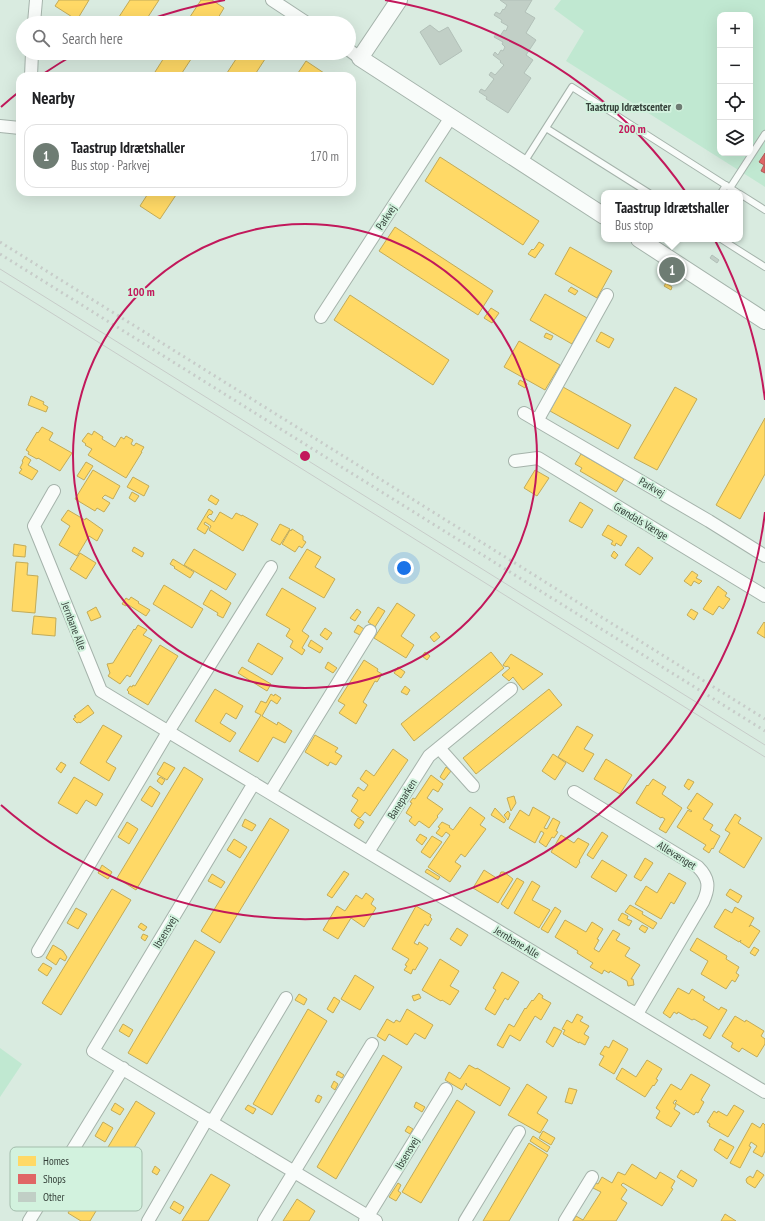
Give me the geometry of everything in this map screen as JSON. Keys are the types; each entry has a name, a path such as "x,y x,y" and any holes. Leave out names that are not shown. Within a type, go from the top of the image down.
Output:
{"street":[{"path":"35,16 36,0"},
{"path":"272,0 296,16"},
{"path":"356,53 399,0"},
{"path":"356,55 601,214"},
{"path":"31,72 32,60"},
{"name":"Parkvej","path":"321,317 451,117"},
{"path":"0,126 16,128"},
{"path":"644,242 765,321"},
{"path":"537,421 607,295"},
{"name":"Parkvej","path":"524,414 709,520 765,556"},
{"name":"Grøndals Vænge","path":"515,461 538,458 765,596"},
{"name":"Jernbane Alle","path":"54,491 34,526 99,688 105,694 765,1092"},
{"path":"38,951 168,732 272,567"},
{"path":"270,793 370,630"},
{"name":"Baneparken","path":"368,852 429,756 511,689"},
{"path":"439,748 473,786"},
{"name":"Ibsensvej","path":"254,784 93,1051 370,1219 446,1089"},
{"name":"Allevænget","path":"574,792 698,867 706,878 708,885 707,894 703,902 637,1014"},
{"path":"148,1221 286,998"},
{"path":"264,1221 372,1044"},
{"path":"74,1147 123,1068"},
{"path":"465,1221 519,1132"},
{"path":"565,1221 592,1177"},
{"path":"29,1221 35,1211"}],"lane":[{"path":"523,164 572,87 734,190"},
{"path":"546,128 644,190"},
{"path":"724,190 765,134"},
{"path":"743,196 765,210"},
{"path":"726,242 765,267"}],"green space":[{"name":"Taastrup Idrætscenter","path":"561,0 765,0 765,187 566,61 584,31 554,9"},
{"path":"0,1048 22,1064 0,1097"}],"building: Homes":[{"path":"59,0 89,0 79,16 71,16 55,6"},
{"path":"130,0 159,0 149,16 120,16"},
{"path":"201,0 212,0 224,8 219,16 191,16"},
{"path":"163,60 190,60 183,72 155,72"},
{"path":"235,60 264,60 257,72 228,72"},
{"path":"306,61 322,72 299,72"},
{"path":"440,157 539,221 523,245 425,181"},
{"path":"146,196 175,196 160,219 140,206"},
{"path":"395,227 493,291 478,315 379,251"},
{"path":"539,242 544,245 535,258 528,254"},
{"path":"570,247 612,271 597,298 555,274"},
{"path":"666,283 672,287 671,290 664,286"},
{"path":"571,287 578,291 575,295 568,291"},
{"path":"545,294 587,318 572,344 530,320"},
{"path":"350,295 449,360 433,385 334,320"},
{"path":"491,308 499,313 492,323 484,318"},
{"path":"601,332 614,339 609,348 596,341"},
{"path":"546,333 553,336 551,340 544,337"},
{"path":"519,341 560,365 545,390 504,367"},
{"path":"520,380 527,384 525,388 518,384"},
{"path":"563,387 631,425 618,449 550,411"},
{"path":"675,387 697,399 657,470 634,458"},
{"path":"31,396 44,402 43,404 48,407 46,412 28,405"},
{"path":"765,418 765,474 740,519 716,505"},
{"path":"42,427 53,433 49,440 72,453 60,471 28,454 29,452 26,450 37,432 38,433"},
{"path":"94,431 103,437 102,439 115,447 121,437 124,439 126,436 133,440 131,444 134,446 136,443 144,447 126,478 88,455 92,449 85,445 86,444 82,441 88,433 92,435"},
{"path":"581,454 624,479 616,492 580,471 582,468 575,464"},
{"path":"25,456 31,460 28,465 38,471 32,480 19,473 22,469 20,468"},
{"path":"86,462 93,466 84,480 77,476"},
{"path":"93,470 120,486 113,499 105,495 102,498 110,503 104,512 97,508 95,511 75,499"},
{"path":"535,470 549,478 537,496 524,488"},
{"path":"133,477 149,486 144,496 127,487"},
{"path":"132,492 139,496 135,502 129,498"},
{"path":"211,495 219,500 216,505 208,500"},
{"path":"580,502 593,510 582,528 569,521"},
{"path":"209,509 213,512 207,517 214,522 220,512 232,519 236,513 258,524 243,551 209,530 211,526 205,522 204,524 209,527 205,534 197,529"},
{"path":"68,510 85,520 86,518 103,530 97,541 89,536 77,556 59,545 70,526 61,520"},
{"path":"280,524 290,529 280,545 271,540"},
{"path":"608,525 627,536 621,546 616,543 615,546 611,544 613,541 602,535"},
{"path":"292,529 303,536 303,540 306,542 302,548 299,546 295,552 282,544"},
{"path":"14,544 26,546 25,557 13,556"},
{"path":"134,547 144,553 142,557 132,551"},
{"path":"638,547 653,558 640,575 625,565"},
{"path":"194,549 236,574 226,590 184,565"},
{"path":"307,549 321,557 315,567 335,579 324,598 289,578"},
{"path":"614,551 618,555 615,559 611,556"},
{"path":"80,553 96,563 86,579 70,569"},
{"path":"173,559 194,572 190,578 170,564"},
{"path":"16,562 28,563 27,575 38,576 35,613 12,611"},
{"path":"692,571 698,575 696,578 702,581 699,584 694,581 691,586 684,581"},
{"path":"164,585 203,609 192,628 153,604"},
{"path":"718,586 727,593 725,596 730,599 723,609 719,606 713,615 703,609"},
{"path":"282,588 316,608 302,631 309,636 302,648 305,650 302,655 290,647 293,641 286,636 290,629 266,615"},
{"path":"211,590 231,603 223,618 217,615 218,613 203,604"},
{"path":"131,597 150,610 146,616 127,604 126,606 122,604 126,598 129,600"},
{"path":"397,603 415,615 401,636 414,645 406,658 374,638"},
{"path":"96,607 101,617 91,621 87,612"},
{"path":"378,607 385,611 375,627 368,622"},
{"path":"357,609 361,612 355,621 350,618"},
{"path":"691,609 698,613 694,620 687,615"},
{"path":"34,616 56,618 55,636 32,634"},
{"path":"764,622 765,623 765,638 757,633"},
{"path":"138,625 147,630 143,635 152,640 130,677 127,675 120,684 108,676 110,673 107,664 113,663"},
{"path":"358,625 364,629 360,635 354,632"},
{"path":"325,628 332,633 327,640 320,635"},
{"path":"436,632 440,637 434,642 430,637"},
{"path":"311,640 323,648 320,653 308,646"},
{"path":"258,643 283,658 272,675 248,661"},
{"path":"160,645 178,656 148,705 128,693 129,692 127,690 130,686 135,686"},
{"path":"425,652 430,656 427,660 422,656"},
{"path":"491,652 504,668 414,741 401,724"},
{"path":"511,654 543,674 523,690 513,677 509,681 502,675 510,668 503,665"},
{"path":"364,660 378,669 377,671 382,674 377,682 375,681 363,702 367,705 356,724 339,713 345,705 338,701"},
{"path":"328,662 337,668 333,673 325,668"},
{"path":"242,667 271,684 267,691 238,673"},
{"path":"398,667 405,672 401,678 394,673"},
{"path":"405,686 410,690 407,695 401,692"},
{"path":"215,689 243,706 236,719 226,713 220,723 236,733 230,742 195,721"},
{"path":"549,689 562,705 476,774 463,758"},
{"path":"271,694 274,696 275,694 281,698 277,704 271,700 262,716 277,725 278,722 292,731 285,743 273,737 258,762 239,751 261,715 255,712 261,701 266,703"},
{"path":"88,705 94,713 80,723 77,723 73,719 76,717 74,716"},
{"path":"103,725 122,736 106,762 116,768 109,781 80,763"},
{"path":"577,726 593,735 584,749 594,754 583,772 558,757"},
{"path":"315,735 338,748 335,752 342,756 336,765 330,762 328,766 305,752"},
{"path":"393,749 408,760 370,816 365,812 360,818 351,811 358,800 352,796 358,787 364,791 368,785 360,779 366,770 374,776"},
{"path":"553,754 566,763 555,780 542,771"},
{"path":"606,759 632,775 620,794 594,779"},
{"path":"61,762 66,765 61,773 56,769"},
{"path":"164,762 175,768 167,780 157,774"},
{"path":"184,767 203,779 136,890 117,878"},
{"path":"446,767 451,771 444,780 440,777"},
{"path":"431,775 443,784 438,792 433,789 427,798 443,809 429,828 419,821 415,826 409,821 412,817 406,813 412,803 410,802 413,798 415,799"},
{"path":"74,777 103,794 96,806 86,800 77,814 58,803"},
{"path":"160,777 165,780 162,785 157,781"},
{"path":"653,779 666,787 662,794 682,808 666,833 659,829 665,819 636,803 647,785 648,786"},
{"path":"688,779 694,782 689,790 684,786"},
{"path":"150,786 160,793 152,807 141,800"},
{"path":"697,793 713,804 703,819 713,825 710,830 720,836 709,853 703,849 706,845 677,827 688,810 691,812 692,811 687,808"},
{"path":"514,796 516,803 511,811 507,798"},
{"path":"470,807 485,818 480,825 486,829 465,857 461,854 455,862 461,866 450,882 428,867 450,835 446,832 442,837 436,833 442,822 450,826 449,827 453,830"},
{"path":"533,807 550,817 544,828 547,829 553,818 560,822 556,831 558,832 554,838 552,837 546,847 539,842 544,833 541,831 535,843 509,828 520,810 529,816"},
{"path":"495,808 506,820 504,823 491,815"},
{"path":"508,811 510,814 508,820 504,815"},
{"path":"735,814 741,818 738,823 762,838 744,868 719,852 730,833 725,830"},
{"path":"270,818 289,830 220,943 201,931"},
{"path":"358,818 364,822 359,829 354,825"},
{"path":"245,819 256,825 252,831 242,826"},
{"path":"127,822 138,829 129,844 118,837"},
{"path":"602,832 608,836 593,859 587,855"},
{"path":"420,834 427,838 422,845 416,840"},
{"path":"561,835 574,843 578,838 589,844 576,868 551,852"},
{"path":"432,836 442,842 430,858 421,852"},
{"path":"234,839 247,847 240,858 227,850"},
{"path":"645,858 653,863 641,881 634,877"},
{"path":"602,860 627,875 616,892 591,877"},
{"path":"102,865 112,872 108,879 98,873"},
{"path":"427,869 440,877 438,880 425,872"},
{"path":"484,870 498,879 501,872 504,872 513,879 498,903 473,888"},
{"path":"344,871 349,874 332,898 327,895"},
{"path":"669,873 686,883 674,904 671,902 661,919 635,904 646,886 657,893"},
{"path":"212,874 225,882 221,888 208,881"},
{"path":"517,878 524,882 508,909 501,904"},
{"path":"532,881 540,886 532,900 550,910 539,928 514,913"},
{"path":"112,889 131,900 61,1015 42,1003"},
{"path":"730,889 742,896 738,903 726,895"},
{"path":"366,893 374,899 371,904 376,908 364,927 351,918 338,939 323,930 337,906 345,911 356,895 362,899"},
{"path":"630,905 643,912 642,914 657,923 653,929 625,912"},
{"path":"416,906 431,915 430,917 432,919 428,926 425,924 414,943 418,945 419,942 428,948 411,974 404,970 409,959 392,949"},
{"path":"555,907 561,911 548,933 541,929"},
{"path":"735,907 754,918 749,927 751,925 760,931 749,948 740,942 741,940 739,942 714,927 725,909 732,913"},
{"path":"76,908 87,914 78,929 67,923"},
{"path":"622,913 628,916 627,919 632,921 629,926 618,920"},
{"path":"565,920 586,932 592,922 603,929 597,939 599,940 594,949 599,952 613,930 620,934 616,940 630,948 625,956 640,965 631,979 633,979 634,985 628,986 627,981 610,971 609,973 604,970 602,974 590,967 593,963 577,953 578,951 555,937"},
{"path":"141,923 147,927 144,931 138,927"},
{"path":"642,925 648,928 645,933 639,929"},
{"path":"457,928 468,935 461,946 450,939"},
{"path":"143,934 148,936 145,941 141,938"},
{"path":"697,938 727,956 726,959 739,967 736,973 739,975 735,982 732,980 726,989 701,974 708,961 690,950"},
{"path":"195,940 215,952 147,1064 128,1053"},
{"path":"53,945 63,951 67,957 65,961 60,958 56,965 46,958"},
{"path":"754,947 759,950 755,956 750,953"},
{"path":"440,959 459,971 450,986 459,991 450,1005 422,990"},
{"path":"43,963 52,968 47,976 38,970"},
{"path":"502,972 519,982 508,1000 505,998 495,1015 485,1009 496,990 493,988"},
{"path":"355,975 374,987 360,1010 341,999"},
{"path":"678,988 689,994 692,989 705,997 703,1000 719,1010 721,1007 727,1010 710,1039 703,1035 708,1027 694,1019 692,1020 678,1012 677,1014 674,1012 670,1018 663,1013"},
{"path":"539,993 543,996 542,998 551,1003 541,1020 535,1016 520,1041 510,1035 503,1048 497,1045 509,1024 514,1027 525,1008 526,1009"},
{"path":"299,994 307,999 304,1005 295,1000"},
{"path":"419,994 421,998 414,1001 412,996"},
{"path":"334,997 340,1001 333,1013 327,1009"},
{"path":"308,1009 327,1021 272,1115 253,1104"},
{"path":"407,1009 433,1025 425,1039 415,1033 407,1045 389,1034 385,1041 377,1036 387,1019 394,1023 396,1020 400,1022"},
{"path":"577,1014 583,1017 580,1021 589,1026 584,1034 589,1037 585,1045 563,1034 565,1030 562,1029 567,1020 572,1023"},
{"path":"735,1016 745,1022 746,1020 764,1031 761,1036 765,1039 765,1044 757,1057 742,1048 739,1052 731,1047 733,1043 722,1036"},
{"path":"123,1024 133,1030 129,1037 119,1031"},
{"path":"554,1027 562,1031 553,1047 546,1042"},
{"path":"613,1040 628,1049 614,1074 599,1065 604,1056 600,1054 605,1046 609,1048"},
{"path":"383,1055 402,1067 336,1179 317,1167"},
{"path":"647,1060 662,1069 656,1079 658,1080 645,1097 616,1079 622,1068 636,1077"},
{"path":"469,1065 476,1069 477,1068 510,1088 500,1106 466,1085 466,1083 462,1090 445,1080 449,1072 460,1079"},
{"path":"338,1071 344,1075 342,1078 336,1075"},
{"path":"691,1074 710,1085 701,1100 704,1102 698,1113 696,1112 694,1115 675,1103 677,1101 675,1100 673,1103 676,1105 674,1109 680,1113 671,1127 656,1118 660,1111 656,1108 671,1084 681,1090"},
{"path":"334,1081 338,1084 335,1090 331,1087"},
{"path":"527,1084 547,1097 537,1113 548,1120 540,1133 508,1115"},
{"path":"569,1088 577,1090 572,1104 565,1102"},
{"path":"318,1095 322,1097 319,1103 315,1101"},
{"path":"457,1100 475,1112 421,1203 402,1192"},
{"path":"136,1101 155,1113 135,1147 108,1147"},
{"path":"416,1102 425,1107 422,1112 414,1107"},
{"path":"115,1103 124,1109 120,1115 111,1110"},
{"path":"248,1105 256,1109 253,1114 245,1109"},
{"path":"734,1105 744,1111 728,1137 709,1126 710,1124 707,1122 714,1111 717,1113 718,1111 727,1116"},
{"path":"103,1122 113,1128 105,1142 95,1136"},
{"path":"752,1123 760,1128 763,1123 765,1125 765,1151 762,1157 753,1152 757,1146 751,1142 749,1146 751,1147 740,1168 730,1163"},
{"path":"408,1126 413,1129 410,1134 405,1131"},
{"path":"543,1131 555,1138 551,1145 539,1138"},
{"path":"533,1136 550,1147 547,1152 530,1141"},
{"path":"720,1139 734,1147 727,1159 714,1150"},
{"path":"529,1143 548,1155 509,1221 483,1221"},
{"path":"632,1164 656,1179 660,1172 675,1181 671,1188 673,1189 662,1206 623,1183 621,1185 627,1190 621,1199 627,1203 616,1221 573,1221 576,1216 583,1220 601,1192 593,1188 596,1183 598,1184 602,1177 612,1183 618,1172 625,1175"},
{"path":"155,1166 160,1170 157,1175 152,1172"},
{"path":"681,1170 697,1180 693,1187 677,1177"},
{"path":"757,1170 764,1175 755,1188 747,1183 746,1180 750,1176 753,1178"},
{"path":"211,1174 230,1185 208,1221 182,1221"},
{"path":"398,1183 401,1185 398,1191 401,1193 396,1201 389,1197"},
{"path":"297,1199 315,1211 309,1221 283,1221"},
{"path":"174,1201 184,1207 180,1214 170,1208"},
{"path":"69,1211 96,1211 90,1221 81,1221 68,1213"},
{"path":"725,1214 736,1221 721,1221"}],"building: Shops":[{"path":"765,153 765,173 761,171 764,165 759,162"}],"building: Other":[{"path":"500,0 532,0 525,12 535,18 526,33 536,40 526,55 533,60 524,73 531,78 508,113 486,99 487,97 479,92 481,89 485,91 494,79 489,75 491,72 495,75 504,65 493,55 495,52 498,55 505,47 502,44 503,42 494,37 496,34 500,36 504,30 506,31 508,26 494,15 496,12 500,14 507,5"},
{"path":"430,25 439,32 448,27 462,51 440,65 420,32"},
{"path":"712,255 719,260 717,263 710,258"}],"tram line":[{"path":"0,269 765,745"},
{"path":"0,281 765,757"}],"railway":[{"path":"0,242 765,719"},
{"path":"0,254 765,731"}],"place":[{"name":"Taastrup Idrætscenter","path":"679,107"},
{"name":"Taastrup Idrætshaller","path":"672,270"}]}
